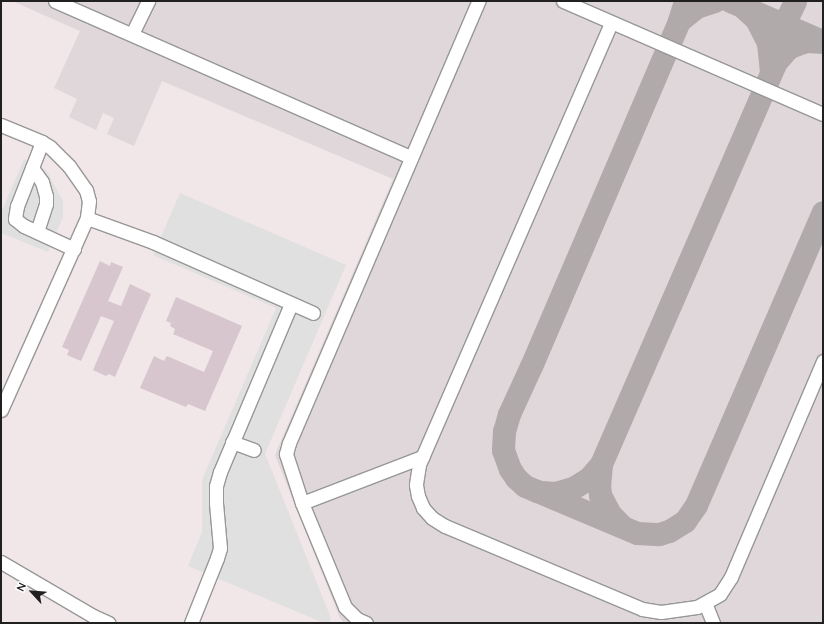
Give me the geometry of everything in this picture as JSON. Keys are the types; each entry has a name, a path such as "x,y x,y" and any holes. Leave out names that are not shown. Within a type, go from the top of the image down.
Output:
{"street":[{"path":"55,1 411,157"},
{"path":"132,34 148,1"},
{"path":"366,623 357,619 345,607 302,503 287,459 287,449 478,1"},
{"path":"563,1 823,114"},
{"path":"611,23 422,457 416,475 418,496 423,508 438,522 648,611 661,612 697,607 705,604 720,594 731,577 823,361"},
{"path":"1,410 87,218 89,202 86,190 69,166 50,147 42,142 3,130"},
{"path":"42,142 17,206 15,219 18,223 74,248"},
{"path":"32,168 42,182 46,196 46,204 37,232"},
{"path":"87,218 153,242 313,313"},
{"path":"191,623 219,552 216,486 220,472 291,304"},
{"path":"232,442 254,450"},
{"path":"302,503 422,457"},
{"path":"1,562 93,616 109,623"},
{"path":"705,604 713,623"}],"shaded area":[{"path":"12,1 823,1 823,623 344,623 340,618 275,455 393,179 162,81 134,146 107,134 114,118 103,113 96,130 69,117 77,99 54,88 80,31"},
{"path":"24,159 46,170 63,201 63,217 48,252 1,233 1,213"},
{"path":"180,193 346,265 265,454 331,618 329,623 324,623 188,566 202,532 202,480 276,308 153,255"}],"building":[{"path":"100,261 110,266 111,262 123,267 108,301 121,306 130,284 151,294 115,377 109,374 106,376 93,370 114,321 101,316 81,361 67,355 69,350 62,347"},
{"path":"176,297 242,326 205,411 188,404 186,407 140,388 154,356 164,361 167,356 204,372 213,351 173,334 175,329 170,326 171,323 166,321"}],"taxiway":[{"path":"685,1 679,21 509,414 504,431 503,450 510,469 516,478 525,486 637,533 659,534 669,531 685,521 696,505 823,212"},
{"path":"679,21 696,7 715,1"},
{"path":"730,1 822,41"},
{"path":"780,39 784,24 795,1"},
{"path":"744,8 756,19 768,43 771,72"},
{"path":"542,492 555,493 573,488 589,478 601,464 775,63 788,48 797,44 807,41 823,42"},
{"path":"601,464 599,485 600,495 610,514 621,525"}]}
